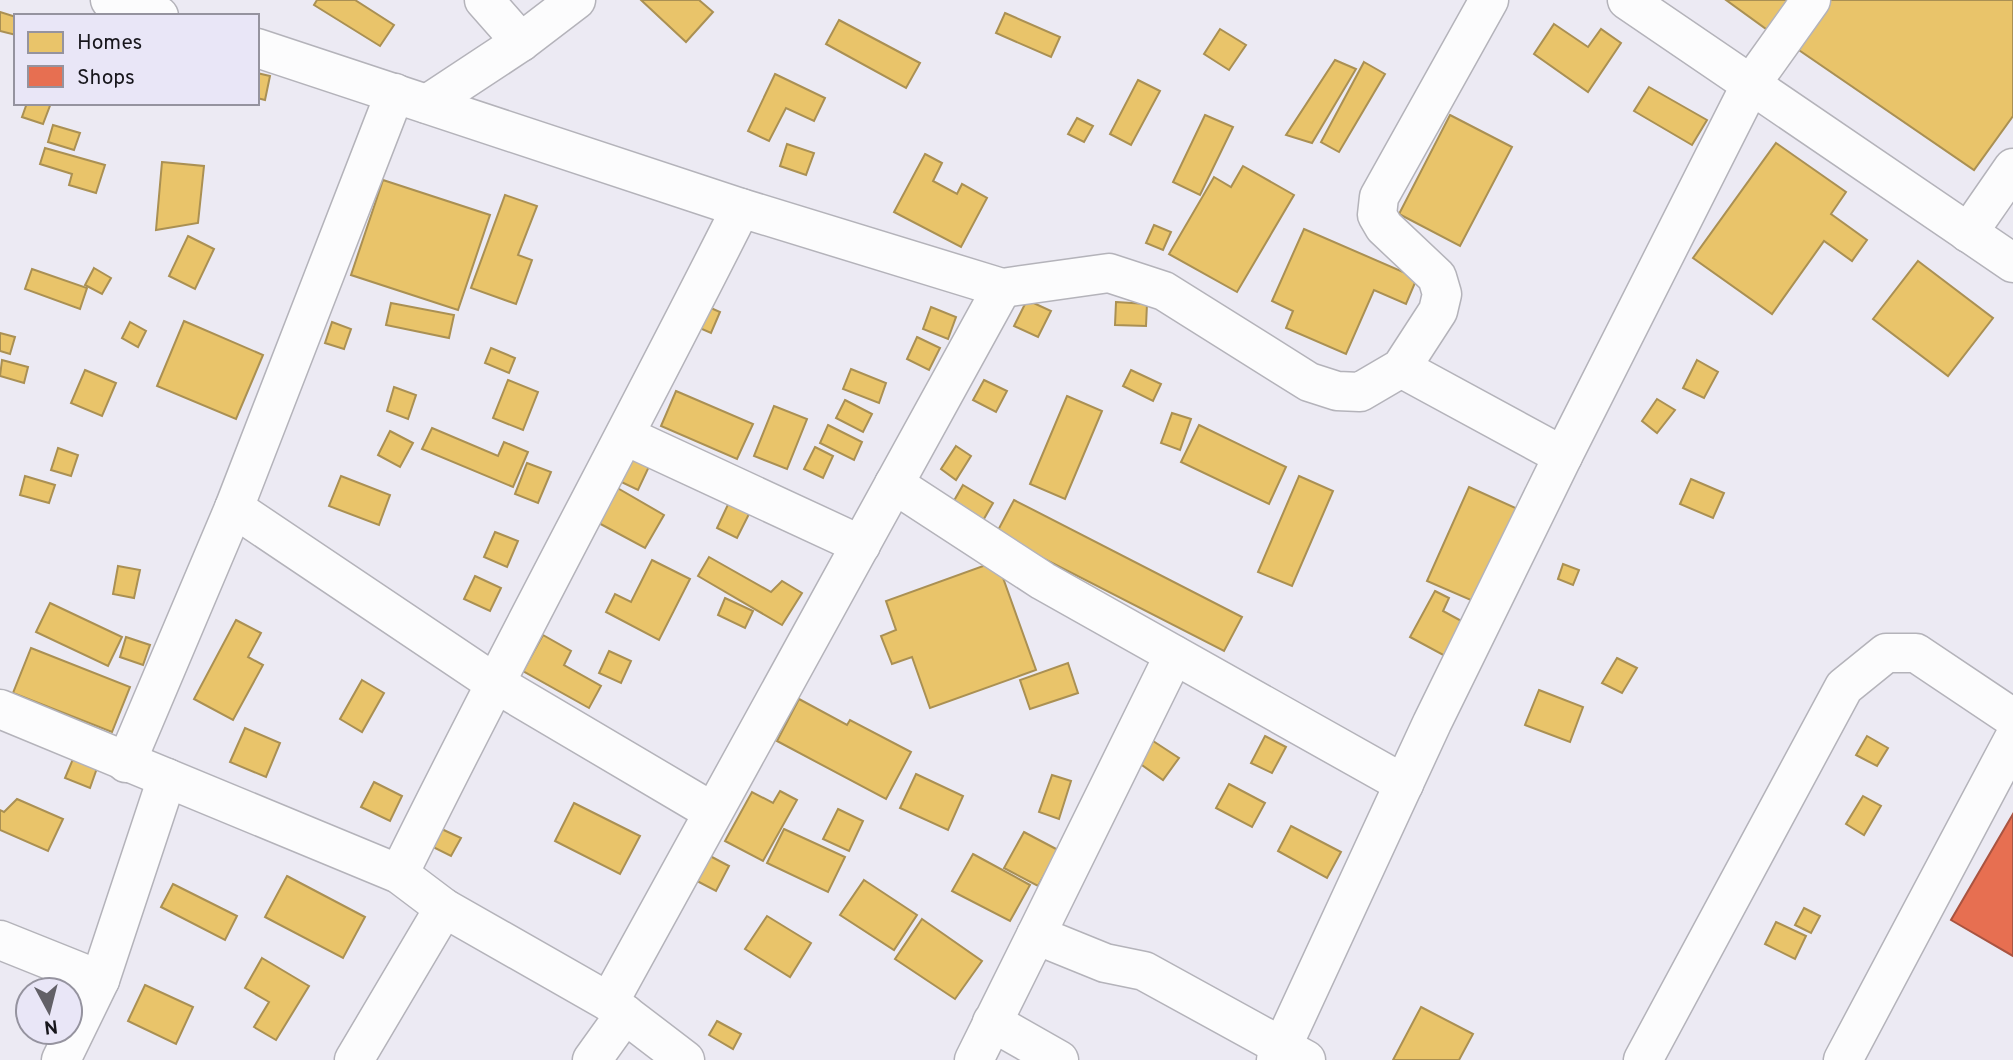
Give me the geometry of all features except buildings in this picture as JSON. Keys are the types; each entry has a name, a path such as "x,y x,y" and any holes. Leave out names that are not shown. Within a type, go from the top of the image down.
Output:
{"street":[{"path":"110,0 153,14"},
{"path":"484,0 521,42"},
{"path":"126,763 411,98 521,42 576,0"},
{"path":"259,49 741,208 1002,288 1110,273 1164,291 1309,382 1337,391 1360,392 1401,368 1438,311 1443,294 1437,277 1384,227 1377,215 1379,197 1489,0"},
{"path":"1627,0 2013,263"},
{"path":"1036,935 1105,963 1144,971 1288,1056 1404,784 1563,456 1751,84 1811,0"},
{"path":"1968,233 2013,169"},
{"path":"399,874 493,682 626,436 741,208"},
{"path":"592,1060 713,812 1002,288"},
{"path":"1401,368 1563,456"},
{"path":"626,436 861,545"},
{"path":"894,484 1043,581 1404,784"},
{"path":"234,508 493,682 713,812"},
{"path":"1643,1060 1844,687 1886,653 1916,653 2013,718"},
{"path":"974,1060 1174,655"},
{"path":"0,709 399,874 444,908 617,1008 685,1060"},
{"path":"1843,1060 2013,740"},
{"path":"61,1060 100,980 167,778"},
{"path":"354,1060 444,908"},
{"path":"0,940 100,980"},
{"path":"992,1023 1059,1060"}]}
